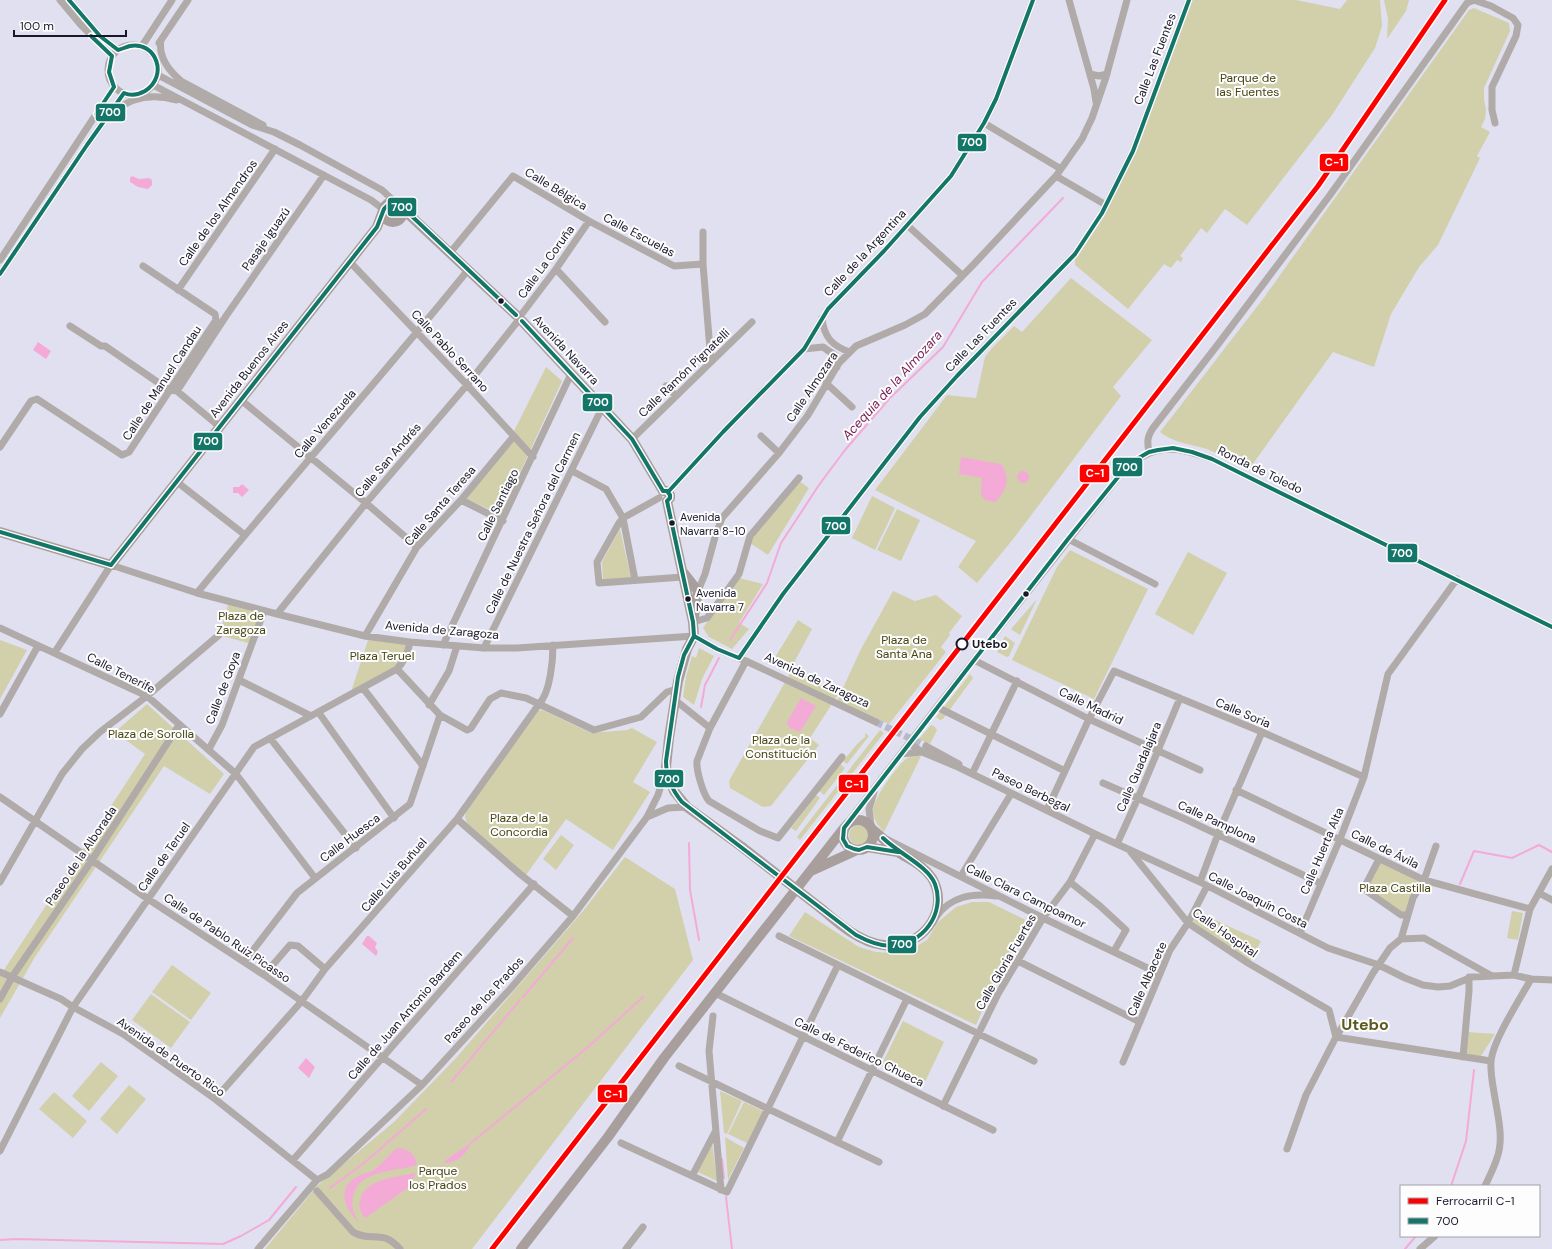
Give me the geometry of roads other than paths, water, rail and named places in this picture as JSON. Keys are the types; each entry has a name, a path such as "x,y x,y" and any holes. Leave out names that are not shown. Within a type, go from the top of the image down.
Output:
{"street":[{"path":"60,0 81,25 112,56"},
{"path":"69,0 100,36 118,50"},
{"path":"142,46 172,0"},
{"path":"152,53 188,0"},
{"name":"Calle de la Argentina","path":"623,518 664,495 804,349 828,309 951,176 984,123 996,98 1034,0"},
{"path":"1069,0 1093,82 1096,107"},
{"name":"Calle Almozara","path":"694,594 705,574 722,518 779,453 808,415 837,367 856,346 905,326 925,314 1056,176 1082,138 1092,118 1107,74 1127,0"},
{"name":"Calle Las Fuentes","path":"739,658 783,594 920,417 957,376 1074,254 1106,205 1133,151 1189,0"},
{"path":"1149,452 1147,440 1153,428 1330,195 1467,3 1474,0 1491,6 1513,18 1518,25 1516,36 1492,87 1492,110 1495,122"},
{"path":"161,40 161,53 166,64 172,74 181,81 349,172 386,193 399,204 403,209 402,217 377,227"},
{"path":"129,45 142,46 152,53 158,65 158,75 153,85 144,93 136,95 124,93 114,87 108,72 112,56 118,50 129,45"},
{"path":"1090,74 1099,76 1107,74"},
{"path":"158,75 252,125 274,132"},
{"path":"1093,82 1099,84 1104,82"},
{"path":"153,85 371,200 383,210 385,219 422,226"},
{"path":"0,260 114,87"},
{"path":"0,274 124,93"},
{"path":"107,118 126,103 140,98 152,96 164,97 189,104"},
{"path":"984,123 1061,169"},
{"name":"Calle de los Almendros","path":"178,290 275,149"},
{"name":"Pasaje Iguazú","path":"177,391 226,316 324,175"},
{"name":"Calle Bélgica","path":"450,253 513,176 589,221"},
{"path":"1056,176 1106,205"},
{"path":"383,210 388,203 395,202"},
{"name":"Avenida Navarra","path":"403,209 519,318 632,439 664,495 682,574 694,594 694,636"},
{"name":"Avenida Buenos Aires","path":"111,565 377,227 383,210"},
{"name":"Calle Escuelas","path":"589,221 674,266 703,264"},
{"name":"Calle La Coruña","path":"519,318 556,269 589,221"},
{"path":"907,225 962,275"},
{"path":"703,232 703,264 711,362"},
{"name":"Calle Pablo Serrano","path":"350,262 533,457"},
{"name":"Calle de Manuel Candau","path":"0,447 31,401 37,399 122,455 129,452 216,320 215,314 143,266"},
{"path":"556,269 605,322"},
{"name":"Calle Venezuela","path":"197,593 418,333 468,270"},
{"name":"Calle San Andrés","path":"277,614 366,503 467,385 519,318"},
{"path":"822,318 824,331 828,338 838,346 850,352"},
{"name":"Calle Ramón Pignatelli","path":"632,439 752,322"},
{"path":"70,326 101,346 105,346 169,390 177,391 220,427"},
{"path":"804,349 823,348 836,356 837,367"},
{"name":"Calle Santiago","path":"443,645 503,521 571,374"},
{"path":"826,383 852,406"},
{"path":"666,386 676,396"},
{"path":"241,400 417,547"},
{"name":"Calle de Nuestra Señora del Carmen","path":"484,648 602,408"},
{"path":"761,436 779,453"},
{"name":"Calle Santa Teresa","path":"366,636 417,547 460,500 513,437"},
{"name":"Ronda de Toledo","path":"847,824 1068,539 1123,471 1135,460 1149,452 1174,448 1212,459 1552,627"},
{"path":"572,471 606,489 623,518 635,580"},
{"path":"693,622 707,618 739,574 750,536 799,478"},
{"path":"177,482 245,535"},
{"path":"460,500 503,521"},
{"path":"623,518 597,562 599,583 682,574"},
{"name":"Avenida de Zaragoza","path":"0,532 111,565 197,593 366,636 410,642 484,648 517,648 694,636 717,649 876,722"},
{"path":"1068,539 1155,584"},
{"path":"55,652 111,565"},
{"name":"Calle Huerta Alta","path":"1300,933 1340,839 1364,777 1388,674 1457,579"},
{"name":"Calle de Goya","path":"209,749 222,725 264,611"},
{"name":"Calle Tenerife","path":"0,628 38,646 55,652 147,696 236,774 315,878"},
{"path":"0,882 62,774 82,749 100,732 147,696 219,635"},
{"path":"521,1249 608,1136 664,1058 715,993 811,871 847,824 854,820 863,820 898,852 924,868 935,884 938,900 937,908 933,920 926,932 915,940 902,945 890,946 875,944 856,936 823,910 742,847 688,807 674,791 670,783 666,767 677,689 685,654 694,636"},
{"name":"Calle de Teruel","path":"0,1151 72,1007 254,747 397,669 403,663 410,642"},
{"name":"Calle Luis Buñuel","path":"215,1099 302,1002 326,969 457,819 544,698 553,658 553,645"},
{"path":"0,714 38,646"},
{"path":"429,705 449,671 457,646"},
{"name":"Calle Madrid","path":"974,660 1089,719 1200,770"},
{"path":"746,661 710,728 697,764 706,798 709,801 760,831 778,838 842,756"},
{"path":"397,669 429,705 440,715 468,730 471,728 490,699 498,694 505,693 519,696 539,704 589,729 597,730 641,717 667,692 677,689"},
{"name":"Calle Soria","path":"1089,719 1114,671 1262,732 1364,777"},
{"path":"239,680 311,716"},
{"path":"972,774 1017,681"},
{"path":"363,688 423,766"},
{"name":"Calle Guadalajara","path":"1117,844 1180,698"},
{"path":"675,700 710,728"},
{"path":"937,707 1065,771"},
{"path":"319,712 394,818"},
{"name":"Calle Huesca","path":"244,962 297,893 410,804 440,715"},
{"path":"1046,810 1089,719"},
{"name":"Paseo de la Alborada","path":"0,999 12,977 92,860 179,725"},
{"path":"1200,882 1236,790 1262,732"},
{"path":"270,738 356,848"},
{"path":"909,743 924,749"},
{"path":"901,754 924,749"},
{"name":"Paseo Berbegal","path":"924,749 954,760 959,764 958,767 1129,850"},
{"name":"Paseo de los Prados","path":"258,1249 317,1180 328,1174 422,1085 511,988 573,916 647,817 658,795 666,767"},
{"name":"Calle Pamplona","path":"1103,783 1218,834 1320,883"},
{"name":"Ronda de Toledo","path":"872,828 870,804 876,787"},
{"name":"Calle de Ávila","path":"1236,790 1424,880 1530,909"},
{"path":"961,876 1011,794"},
{"name":"Calle de Pablo Ruiz Picasso","path":"0,797 36,820 148,899 264,975 422,1085"},
{"path":"647,817 668,808 688,807"},
{"path":"457,819 573,916"},
{"path":"847,824 842,832 844,843 852,849 898,852"},
{"path":"811,871 862,849 873,839 872,828"},
{"name":"Calle Gloria Fuertes","path":"943,1106 998,994 1043,918 1070,882 1095,834"},
{"name":"Calle Clara Campoamor","path":"882,837 1043,918 1160,974"},
{"path":"1287,1149 1306,1095 1336,1037 1362,991 1390,948 1401,939 1413,898 1424,880 1436,846"},
{"name":"Calle Joaquín Costa","path":"1129,850 1200,882 1328,948 1379,965 1405,978 1424,985 1438,987 1450,986 1469,977"},
{"name":"Calle Hospital","path":"1129,850 1188,923 1248,963 1329,1010 1336,1037"},
{"path":"1380,859 1365,886 1368,892 1401,915 1408,915"},
{"path":"1514,975 1530,909 1552,869"},
{"path":"1070,882 1100,906 1126,930 1114,952"},
{"name":"Calle de Juan Antonio Bardem","path":"293,1160 534,884"},
{"name":"Calle Albacete","path":"1123,1062 1170,950 1188,923 1207,886"},
{"path":"1538,893 1552,900"},
{"path":"933,920 946,906 962,897 977,894 1002,897"},
{"path":"779,936 1034,1061"},
{"path":"1401,939 1424,938 1492,976"},
{"path":"264,975 290,945 298,946 326,969"},
{"path":"1018,961 1140,1022"},
{"path":"621,1143 727,1192 838,965"},
{"name":"Avenida de Puerto Rico","path":"0,972 61,999 72,1007 123,1034 215,1099 317,1180"},
{"path":"1463,1056 1470,991 1469,977 1514,975 1531,979 1552,980"},
{"path":"1485,1185 1498,1157 1500,1138 1491,1061 1508,1020 1531,979"},
{"name":"Calle de Federico Chueca","path":"715,993 993,1130"},
{"path":"837,1142 907,999"},
{"path":"713,1016 709,1051 721,1190"},
{"path":"1336,1037 1491,1061"},
{"path":"679,1066 879,1162"},
{"path":"692,1176 715,1131"},
{"path":"317,1191 353,1232 360,1236 382,1237 394,1242 400,1249"},
{"path":"626,1249 643,1227"},
{"path":"1420,1249 1434,1237"}],"waterway":[{"name":"Acequia de la Almozara","path":"730,640 767,583 781,543 819,485 845,450 889,399 943,347 982,282 1063,198"},
{"name":"Acequia de la Almozara","path":"701,707 705,685 719,658"},
{"name":"Acequia de la Almozara","path":"689,843 690,890 699,940"},
{"path":"1460,884 1474,851 1512,858 1539,845 1552,852"},
{"path":"523,997 573,938"},
{"path":"471,1143 588,1047 643,997"},
{"path":"451,1082 520,1000"},
{"path":"1451,1185 1466,1141 1474,1070"},
{"path":"330,1188 364,1163 426,1109"},
{"name":"Acequia de la Almozara","path":"722,1159 724,1178"},
{"path":"0,1240 16,1239 223,1244 241,1236 269,1220 296,1187"},
{"name":"Acequia de la Almozara","path":"726,1197 732,1249"},
{"path":"1405,1249 1415,1237"}],"tunnel":[{"path":"876,722 926,746"}],"rail line":[{"name":"C-1","path":"492,1249 1318,186 1445,0"}],"place":[{"name":"Avenida Navarra 8-10","path":"672,523"},
{"name":"Avenida Navarra 7","path":"688,599"},
{"name":"Utebo","path":"962,644"}],"district":[{"name":"Utebo","path":"1365,1024"}],"park label":[{"name":"Parque de las Fuentes","path":"1248,85"},
{"name":"Plaza de Zaragoza","path":"241,623"},
{"name":"Plaza de Santa Ana","path":"904,647"},
{"name":"Plaza Teruel","path":"382,656"},
{"name":"Plaza de Sorolla","path":"151,734"},
{"name":"Plaza de la Constitución","path":"781,747"},
{"name":"Plaza de la Concordia","path":"519,825"},
{"name":"Plaza Castilla","path":"1395,888"},
{"name":"Parque los Prados","path":"438,1178"}]}
